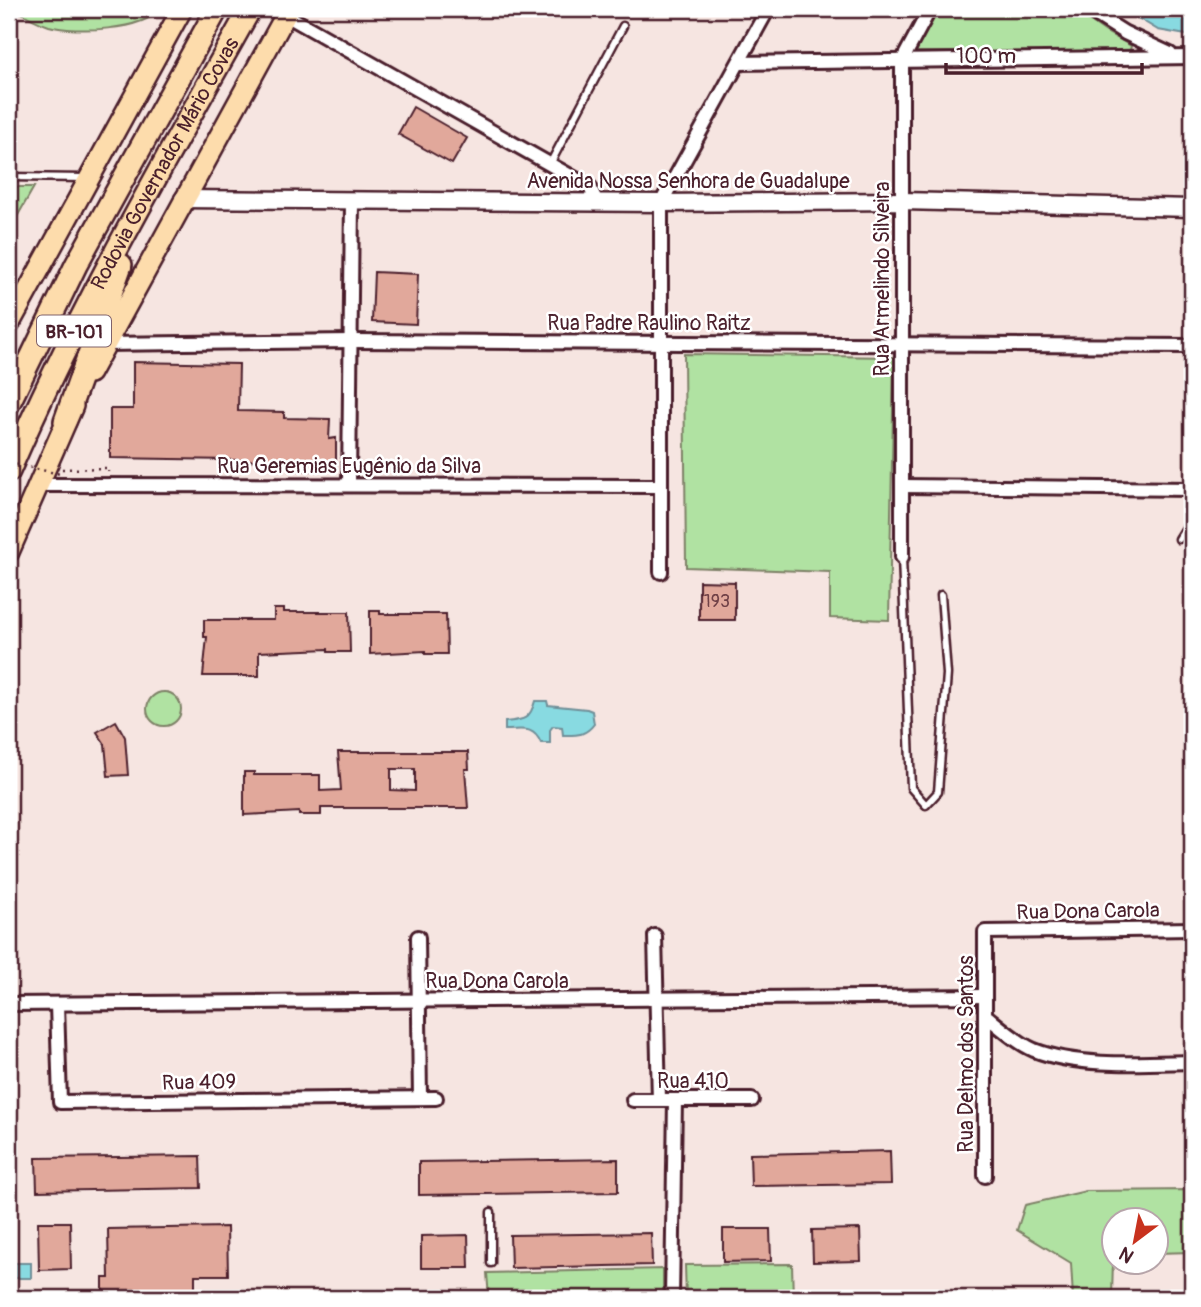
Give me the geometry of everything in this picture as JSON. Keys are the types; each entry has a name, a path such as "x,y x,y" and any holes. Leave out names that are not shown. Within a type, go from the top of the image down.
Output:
{"highway":[{"name":"Rodovia Governador Mário Covas","path":"9,403 76,265 217,9"},
{"name":"Rodovia Governador Mário Covas","path":"9,471 67,345 146,195 250,9"},
{"path":"65,421 146,195"}],"main road":[{"path":"9,325 182,9"},
{"path":"9,552 37,485 52,470 65,421 183,199 287,12"}],"street":[{"path":"661,572 662,203 768,9"},
{"name":"Rua Armelindo Silveira","path":"902,557 902,61 930,9"},
{"path":"1087,9 1125,33 1174,56"},
{"path":"287,12 590,187 597,203"},
{"path":"738,63 1192,57"},
{"name":"Avenida Nossa Senhora de Guadalupe","path":"183,199 597,203 902,201 1192,208"},
{"path":"349,485 352,201"},
{"name":"Rua Padre Raulino Raitz","path":"105,344 351,341 1192,346"},
{"name":"Rua Geremias Eugênio da Silva","path":"37,485 661,486"},
{"path":"902,486 1192,488"},
{"name":"Rua Dona Carola","path":"985,932 1192,929"},
{"name":"Rua Delmo dos Santos","path":"985,932 985,1177"},
{"path":"418,936 420,1098"},
{"path":"655,936 659,1100"},
{"name":"Rua Dona Carola","path":"9,1004 985,996"},
{"name":"Rua 409","path":"57,1004 60,1102 436,1098"},
{"path":"985,1015 1032,1049 1062,1058 1117,1062 1192,1062"},
{"name":"Rua 410","path":"633,1100 752,1100"},
{"path":"672,1298 675,1100"}],"lane":[{"path":"550,164 623,26"},
{"path":"9,177 88,178"},
{"path":"1179,539 1192,517"},
{"path":"902,557 911,788 926,805 938,792 947,674 941,595"},
{"path":"491,1212 491,1263"}],"path":[{"path":"9,463 84,474"},
{"path":"52,470 108,468 108,474"}],"green space":[{"path":"15,9 160,9 139,22 124,26 75,29 49,26"},
{"path":"937,9 1073,9 1131,46 1130,50 1125,52 913,52"},
{"path":"9,187 34,187 9,231"},
{"path":"684,354 894,357 889,620 830,618 830,572 686,567"},
{"path":"164,692 176,697 181,709 176,721 164,726 152,721 147,709 152,697"},
{"path":"1192,1190 1192,1252 1170,1253 1170,1206 1100,1206 1100,1276 1113,1276 1112,1298 1073,1298 1071,1263 1017,1230 1025,1205 1086,1191"},
{"path":"792,1264 793,1298 686,1298 685,1265"},
{"path":"663,1269 663,1298 489,1298 487,1273"}],"water":[{"path":"1123,9 1175,9 1192,12 1192,36 1158,30"},
{"path":"535,701 587,709 592,711 594,724 584,733 572,735 563,735 562,727 553,726 550,730 550,743 541,743 531,731 505,730 505,722 525,718 531,712"},
{"path":"9,1263 31,1263 31,1278 9,1278"}],"building":[{"path":"413,107 467,138 452,164 398,134"},
{"path":"374,272 418,274 416,324 372,322"},
{"path":"133,362 239,364 238,411 284,412 284,418 330,419 329,439 336,438 336,471 294,470 294,461 110,458 110,409 133,409"},
{"path":"699,581 735,582 735,620 699,620"},
{"path":"274,609 284,609 284,612 349,612 350,652 328,652 328,649 259,652 259,676 203,676 207,637 204,637 204,620 274,620"},
{"path":"370,611 380,611 380,614 446,614 447,654 425,654 425,651 370,654"},
{"path":"116,721 125,737 128,775 108,776 105,744 97,732"},
{"path":"338,752 468,752 469,769 465,769 468,808 321,808 321,815 299,815 299,812 244,815 244,772 254,772 254,775 320,775 320,791 341,790","holes":["391,769 415,769 415,791 391,790"]},
{"path":"890,1151 891,1184 751,1186 750,1154"},
{"path":"200,1156 201,1188 37,1191 36,1158"},
{"path":"618,1159 618,1192 419,1195 419,1162"},
{"path":"38,1222 70,1222 71,1269 39,1270"},
{"path":"227,1227 228,1275 195,1275 195,1298 103,1298 103,1278 109,1278 108,1229"},
{"path":"723,1229 770,1229 771,1261 723,1262"},
{"path":"860,1229 861,1261 813,1262 812,1230"},
{"path":"651,1233 652,1265 511,1268 510,1235"},
{"path":"468,1235 469,1268 421,1268 421,1236"}]}
